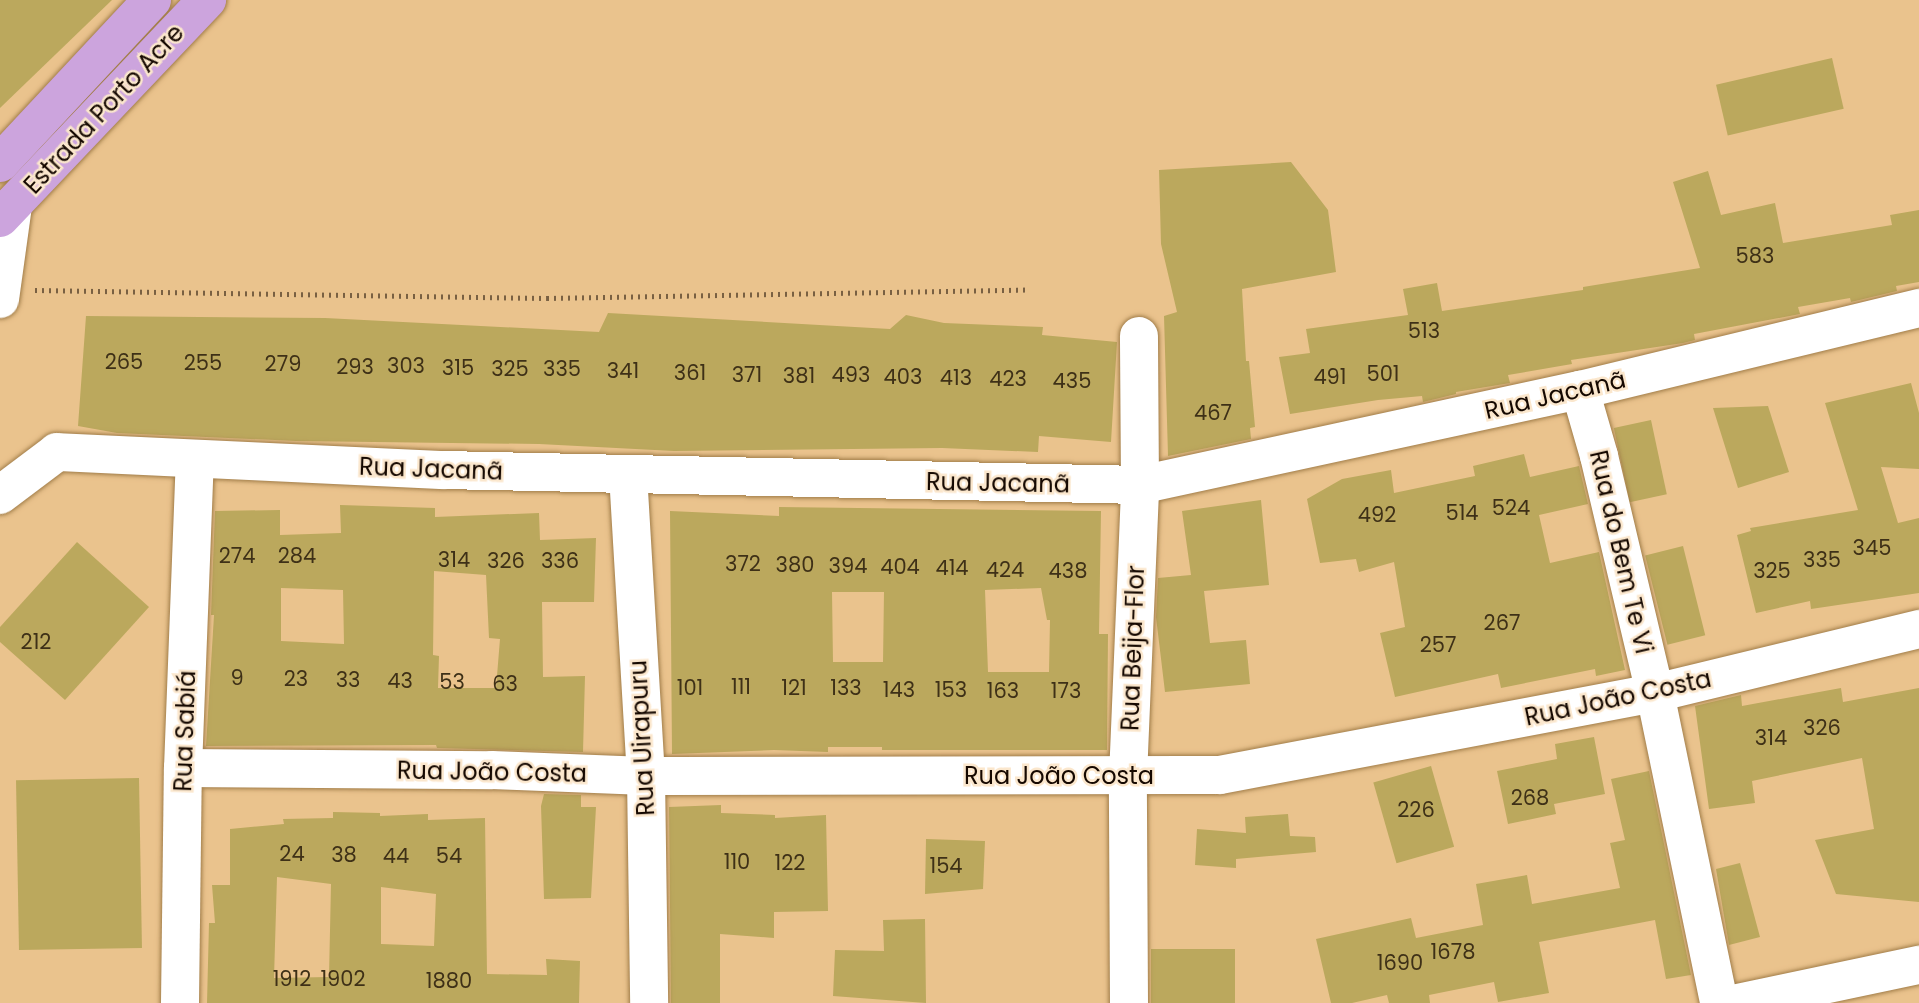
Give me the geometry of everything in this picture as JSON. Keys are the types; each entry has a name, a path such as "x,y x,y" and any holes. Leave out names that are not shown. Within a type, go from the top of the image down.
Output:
{"main road":[{"name":"Estrada Porto Acre","path":"0,163 152,0"},
{"name":"Estrada Porto Acre","path":"6,212 207,0"}],"street":[{"path":"1,294 6,212"},
{"name":"Rua Jacanã","path":"1,493 57,452 443,470 1140,485 1580,390 1919,308"},
{"name":"Rua Beija-Flor","path":"1129,1003 1128,777 1140,485 1139,336"},
{"name":"Rua do Bem Te Vi","path":"1580,390 1599,456 1655,693 1719,1003"},
{"name":"Rua Sabiá","path":"180,1003 183,768 195,460"},
{"name":"Rua Uirapuru","path":"628,474 646,776 649,1003"},
{"name":"Rua João Costa","path":"183,768 492,770 646,776 1220,775 1655,693 1919,629"},
{"path":"1738,1003 1919,965"}],"path":[{"path":"1,294 547,299 1028,290"}],"building":[{"path":"0,0 112,0 0,108"},
{"path":"1832,58 1844,109 1728,135 1716,85"},
{"path":"1291,162 1328,210 1336,272 1242,289 1246,361 1249,361 1255,427 1250,428 1251,439 1168,456 1164,316 1177,312 1161,244 1159,170"},
{"path":"1708,171 1721,215 1775,203 1783,243 1892,225 1890,215 1919,210 1919,282 1896,286 1897,291 1851,302 1850,298 1798,307 1800,314 1694,334 1695,340 1683,343 1571,360 1572,364 1508,375 1510,383 1456,392 1423,402 1422,396 1290,414 1279,357 1310,353 1306,329 1408,315 1403,289 1437,283 1442,311 1583,290 1583,287 1700,268 1673,182"},
{"path":"608,313 890,329 906,315 944,323 1043,327 1042,335 1117,342 1111,442 1039,436 1038,452 942,448 674,451 539,444 296,441 117,433 78,426 86,316 325,318 599,332"},
{"path":"1911,383 1919,413 1919,469 1881,467 1898,523 1919,518 1919,593 1811,609 1810,601 1756,613 1737,535 1751,531 1750,528 1858,510 1825,403"},
{"path":"1768,406 1789,472 1738,488 1713,408"},
{"path":"1651,420 1667,494 1630,502 1614,428"},
{"path":"1524,454 1530,477 1579,466 1588,504 1539,515 1550,563 1599,552 1625,670 1596,676 1595,669 1501,688 1498,674 1395,697 1380,633 1405,627 1394,562 1359,572 1356,559 1320,563 1307,499 1342,479 1391,470 1394,493 1475,476 1473,466"},
{"path":"1261,500 1269,585 1204,591 1210,643 1246,640 1250,684 1165,692 1156,617 1158,578 1191,575 1182,511"},
{"path":"340,505 435,508 435,517 539,513 540,540 596,538 594,602 542,602 543,677 585,676 583,752 437,748 436,745 206,746 214,615 211,615 215,511 280,510 280,535 341,533","holes":["434,571 486,575 489,638 500,639 496,688 438,688 439,656 433,655","281,588 343,590 344,644 281,641"]},
{"path":"779,507 1101,511 1099,634 1108,634 1107,750 882,750 882,747 828,747 828,752 774,750 672,754 670,511 779,516","holes":["1041,588 1047,620 1050,620 1049,672 988,672 985,590","832,592 884,592 883,662 833,662"]},
{"path":"77,542 149,607 65,700 0,642 0,627"},
{"path":"1683,546 1705,635 1667,645 1645,555"},
{"path":"1841,688 1843,702 1919,688 1919,902 1836,894 1815,840 1874,829 1862,758 1752,781 1755,803 1709,809 1695,706 1741,695 1742,706"},
{"path":"1594,737 1605,794 1554,804 1556,814 1508,824 1497,771 1557,759 1555,744"},
{"path":"1431,766 1454,847 1396,863 1373,783"},
{"path":"1649,771 1691,975 1666,979 1655,920 1539,942 1549,993 1498,1002 1494,982 1429,995 1430,1003 1389,1003 1387,995 1352,1003 1331,1003 1316,939 1411,918 1416,938 1483,925 1476,884 1527,875 1532,904 1620,888 1610,843 1625,840 1611,779"},
{"path":"139,778 142,948 19,950 16,780"},
{"path":"544,794 581,795 581,807 596,807 591,898 544,899 541,806"},
{"path":"721,805 721,813 775,815 775,818 826,815 828,911 774,912 774,938 720,934 720,1003 671,1003 669,807"},
{"path":"333,812 380,813 380,816 428,814 428,820 485,818 487,974 547,975 546,959 580,961 579,1003 207,1003 209,923 215,923 212,885 230,885 230,829 284,824 283,819 333,818","holes":["277,877 331,884 329,977 274,978","381,887 436,894 434,946 381,944"]},
{"path":"1288,814 1290,836 1315,837 1316,852 1236,859 1236,868 1195,865 1197,829 1246,833 1245,817"},
{"path":"926,839 985,841 983,889 925,894"},
{"path":"1740,863 1760,937 1729,945 1716,869"},
{"path":"925,919 926,1003 833,996 835,950 884,951 883,920"},
{"path":"1151,949 1235,949 1235,1003 1151,1003"}]}
